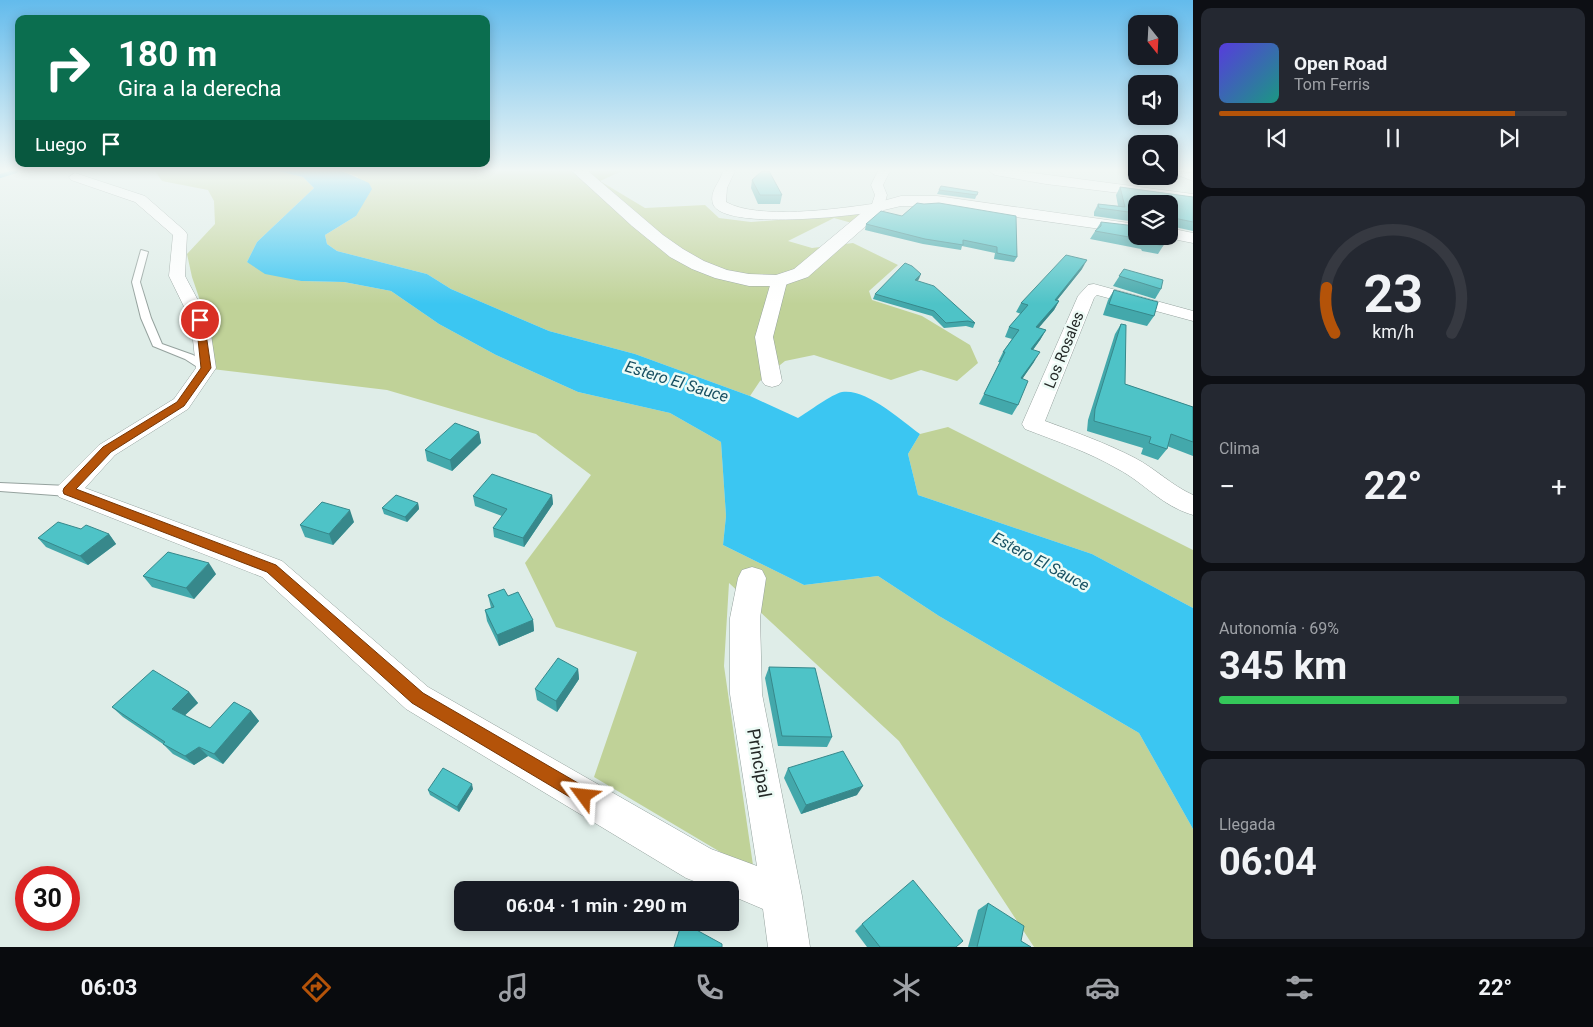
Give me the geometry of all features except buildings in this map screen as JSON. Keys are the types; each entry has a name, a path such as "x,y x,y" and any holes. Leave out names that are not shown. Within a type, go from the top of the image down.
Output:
{"street":[{"path":"158,215 180,234 177,276 200,320 206,368 181,404 107,450 68,491 272,569 417,698 700,864 782,896"},
{"path":"628,215 637,225 690,261 709,270 733,277 779,282 801,273 867,215"},
{"path":"1041,215 1128,227"},
{"path":"1178,236 1193,238"},
{"path":"772,381 764,337 779,282"},
{"name":"Los Rosales","path":"1193,316 1105,290 1094,289 1086,296 1033,424 1126,463 1144,474 1169,495 1193,506"},
{"name":"Principal","path":"752,578 745,618 746,694 782,896 789,947"}],"lane":[{"path":"144,252 136,282 146,318 158,346 189,357 206,368"},
{"path":"0,487 68,491"}],"green space":[{"path":"215,215 285,215 257,242 247,262 301,281 344,282 391,291 439,324 496,355 578,392 670,413 721,442 726,516 723,545 804,585 878,576 939,616 1139,733 1193,829 1193,947 1034,947 899,741 729,583 724,666 754,872 594,777 637,652 556,627 525,563 591,475 536,434 387,390 212,369 205,315 192,277 187,254 215,224"},
{"path":"716,215 719,218 751,222 838,215 863,215 852,223 834,218 788,241 812,248 853,243 898,265 869,291 872,300 922,316 970,345 978,363 957,381 921,370 891,380 814,355 785,361 760,381 750,396 635,354 549,331 451,289 427,274 337,251 327,244 325,235 356,216"},
{"path":"948,427 1193,550 1193,608 1092,554 918,495 908,454 920,434"}],"water":[{"name":"Estero El Sauce","path":"285,215 356,215 325,235 327,244 337,251 427,274 451,289 549,331 635,354 750,396 798,418 842,392 862,395 883,406 920,434 908,454 918,495 1092,554 1193,608 1193,829 1139,733 939,616 878,576 804,585 723,545 726,516 721,442 670,413 578,392 496,355 439,324 391,291 344,282 301,281 265,274 247,262 257,242"}],"route":[{"path":"200,320 206,368 181,404 107,450 68,491 272,569 417,698 584,796"}]}
